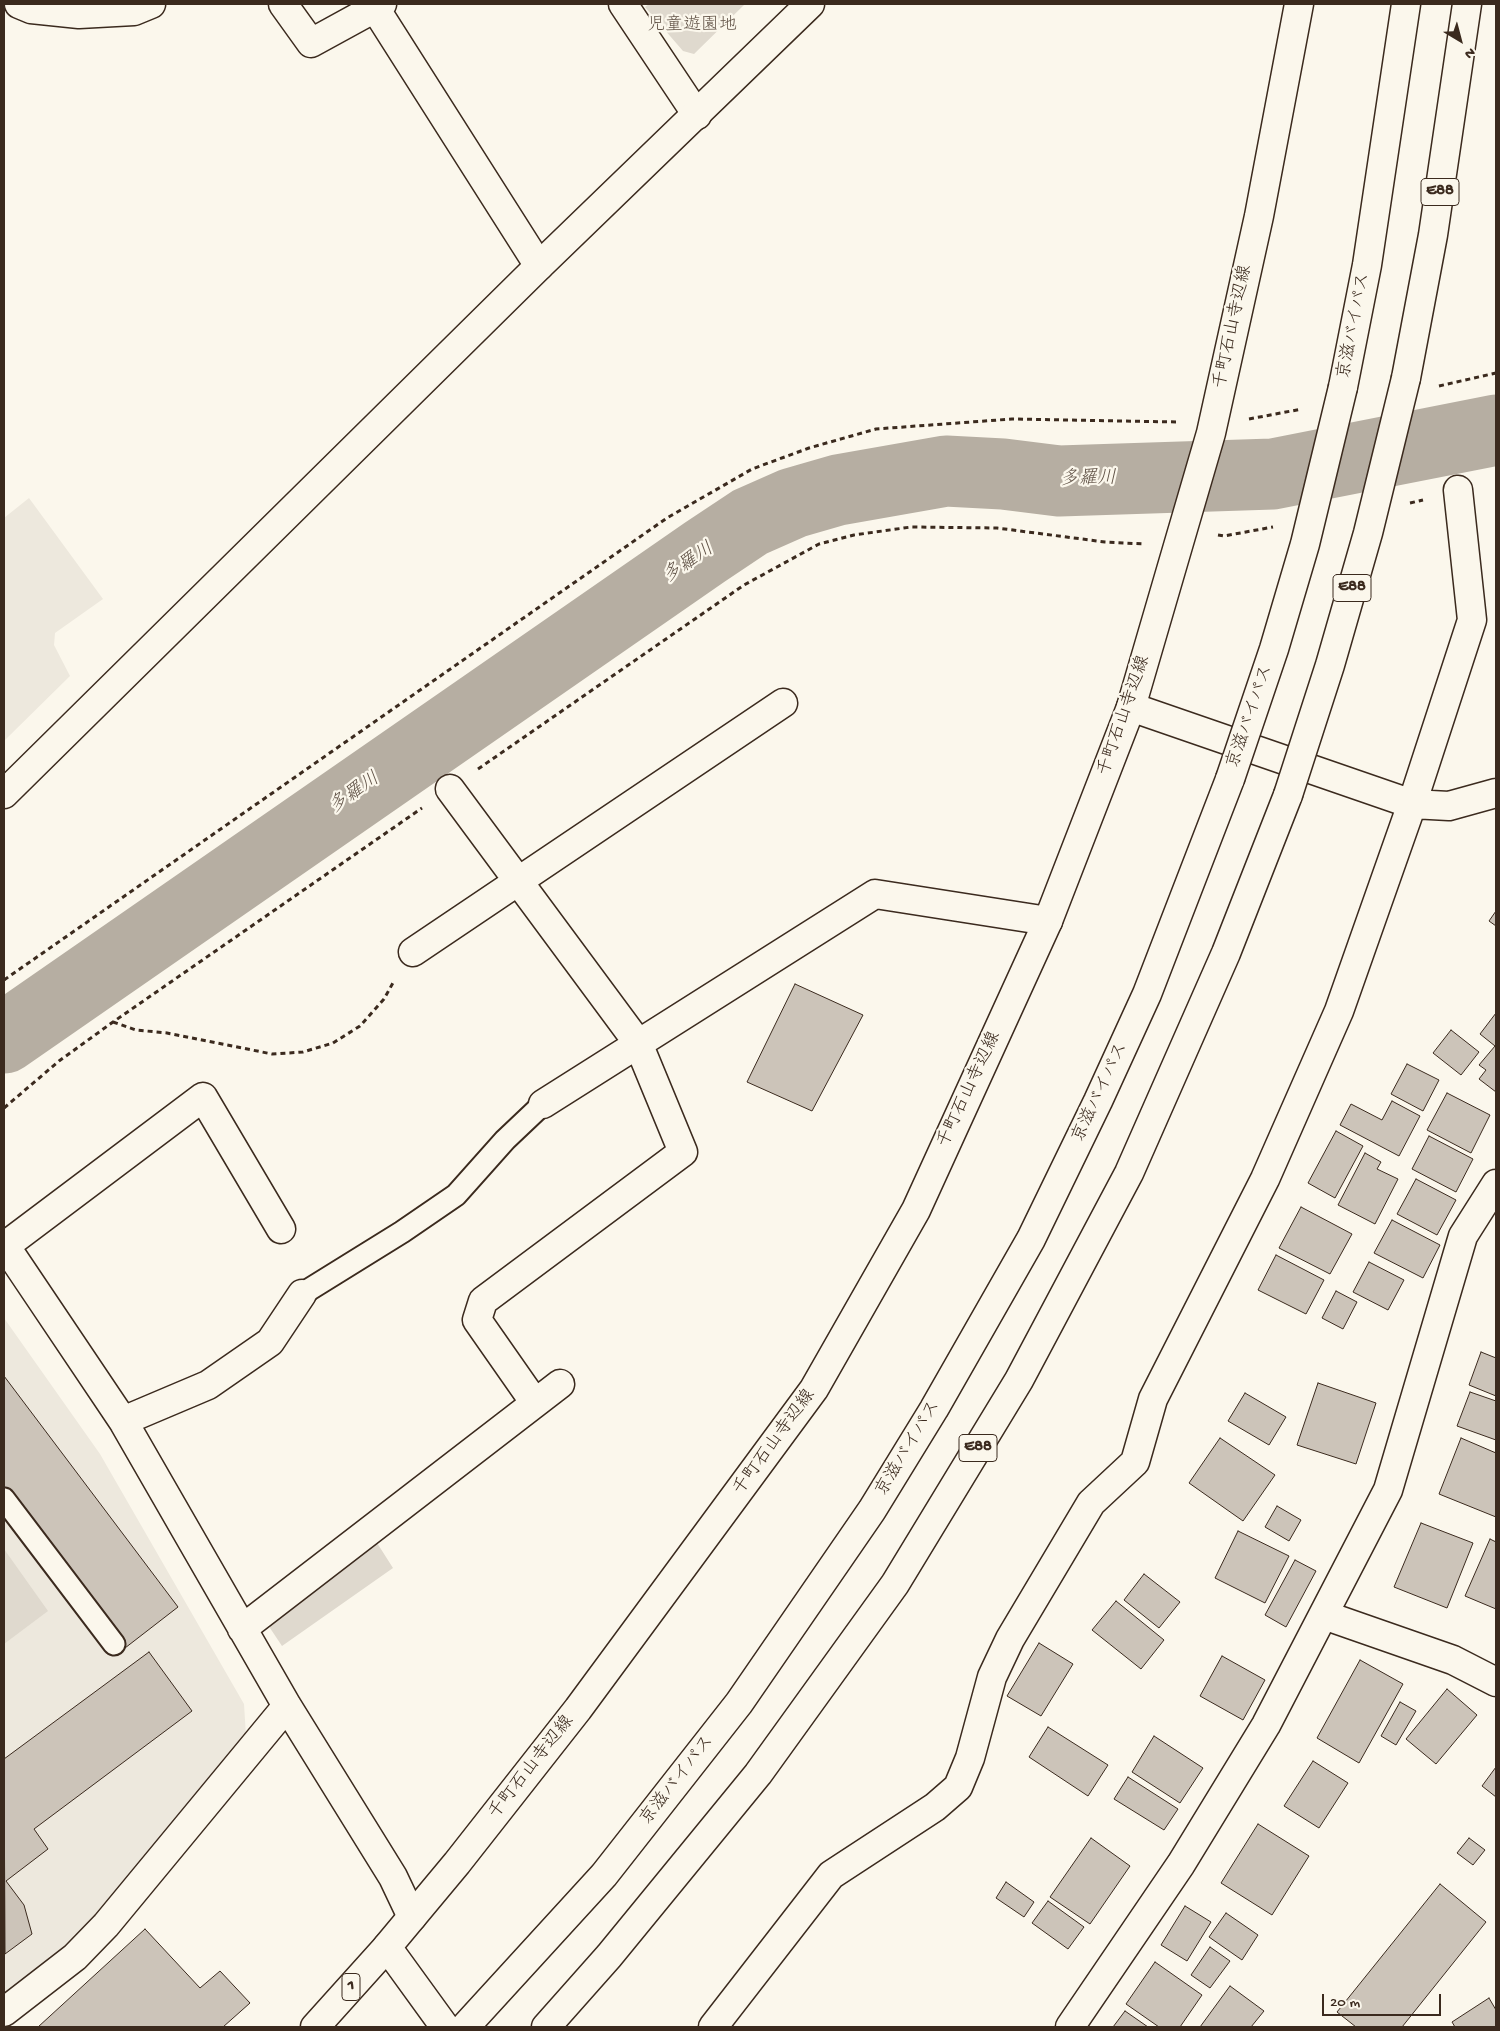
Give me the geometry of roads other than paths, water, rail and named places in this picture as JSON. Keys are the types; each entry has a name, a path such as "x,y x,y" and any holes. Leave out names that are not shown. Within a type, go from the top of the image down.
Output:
{"main road":[{"path":"19,4 31,9 78,14 134,11 151,4"},
{"path":"283,4 311,42 378,6 539,266"},
{"path":"623,4 697,115"},
{"path":"4,794 539,266 810,4"},
{"path":"1285,4 1286,76"},
{"name":"千町石山寺辺線","path":"387,1946 578,1709 814,1389 916,1210 1048,921 1132,707 1213,426 1259,216 1300,4"},
{"name":"京滋バイパス","path":"465,2027 604,1875 739,1703 872,1510 929,1417 1031,1239 1094,1109 1147,994 1230,779 1274,649 1305,544 1344,387 1367,265 1406,4"},
{"name":"E88","path":"546,2027 609,1956 758,1774 895,1584 1019,1380 1129,1173 1226,953 1288,795 1330,665 1368,533 1406,378 1434,235 1467,4"},
{"path":"713,2027 831,1875 935,1807 958,1787 970,1758 992,1677 1010,1640 1091,1503 1135,1462 1153,1399 1265,1179 1339,1011 1412,804 1472,620 1458,490"},
{"path":"413,952 783,703"},
{"path":"1132,707 1412,804 1449,806 1496,793"},
{"path":"450,789 638,1043 682,1152 483,1301 477,1320 535,1403"},
{"path":"543,1104 875,894 1048,921"},
{"path":"281,1229 203,1096 4,1245 123,1421 287,1706 393,1877 412,1917"},
{"path":"1070,2027 1186,1856 1266,1725 1388,1490 1463,1236 1496,1184"},
{"path":"123,1421 208,1384 270,1342 302,1294"},
{"path":"242,1629 560,1384"},
{"path":"1324,1614 1453,1660 1496,1682"},
{"path":"4,2012 75,1957 106,1925 287,1706"},
{"path":"387,1946 445,2027"},
{"name":"1","path":"316,2027 387,1946"}],"lane":[{"path":"302,1294 402,1232 456,1195 504,1140 543,1104"},
{"path":"4,1499 114,1644"}],"waterway":[{"name":"多羅川","path":"4,1038 705,552 750,522 793,503 838,490 946,471 1003,474 1059,481 1273,474 1496,430"}],"park label":[{"name":"児童遊園地","path":"692,26"}]}
